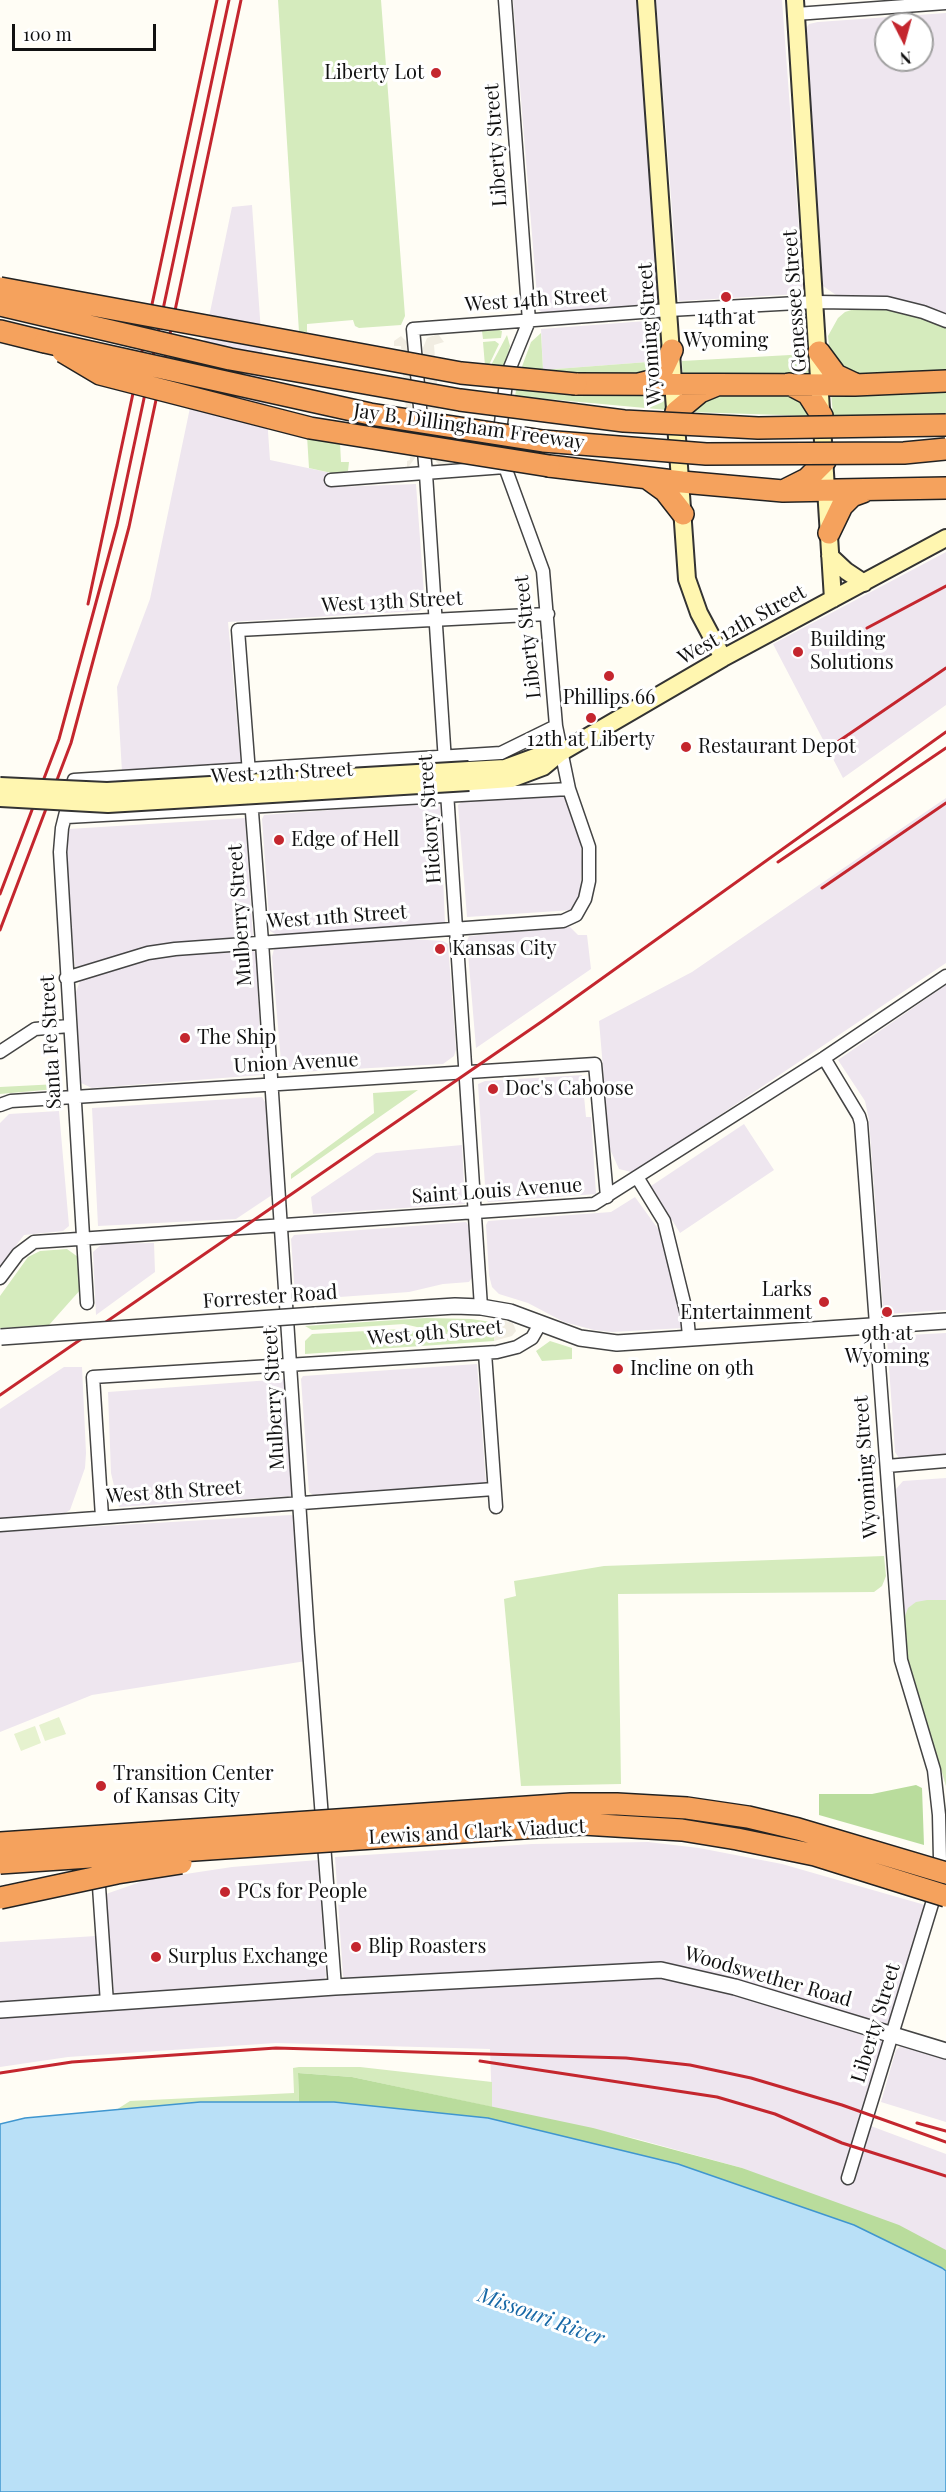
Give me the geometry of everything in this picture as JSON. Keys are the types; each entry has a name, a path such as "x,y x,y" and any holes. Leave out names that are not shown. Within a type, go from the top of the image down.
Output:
{"highway":[{"path":"0,288 461,373 576,384 855,384 946,381"},
{"name":"Jay B. Dillingham Freeway","path":"0,305 230,359 460,400 624,421 758,428 946,425"},
{"name":"Jay B. Dillingham Freeway","path":"0,331 370,414 543,441 705,454 904,453 946,449"},
{"path":"45,342 100,374 310,428 549,466 646,478 687,476 783,491 946,488"},
{"path":"639,384 651,381 661,373 672,350"},
{"path":"819,352 836,375 855,384"},
{"path":"789,384 808,394 822,416"},
{"path":"676,412 700,392 717,385"},
{"path":"783,491 807,479 825,461"},
{"path":"646,478 665,491 683,514"},
{"path":"829,533 842,506 852,496 867,490"},
{"name":"Lewis and Clark Viaduct","path":"0,1843 571,1804 617,1804 687,1808 748,1817 818,1834 943,1882"},
{"name":"Lewis and Clark Viaduct","path":"0,1863 583,1824 651,1828 737,1839 943,1882"},
{"path":"0,1898 117,1873 312,1842"}],"main road":[{"name":"Wyoming Street","path":"646,0 676,412 687,476 683,514 687,579 699,613 723,657"},
{"name":"Genessee Street","path":"795,7 816,302 833,599"},
{"name":"West 12th Street","path":"0,798 108,804 469,776 505,768 536,757 560,753 723,657 946,538"},
{"path":"830,556 864,583"},
{"name":"West 12th Street","path":"0,786 107,791 469,776"}],"street":[{"name":"Liberty Street","path":"505,0 529,321 507,375 501,410 505,467 543,571 560,753 569,789 589,847 589,881 585,899 576,915"},
{"path":"795,7 946,3"},
{"name":"West 14th Street","path":"413,329 669,310 816,302 887,303 923,312 946,321"},
{"name":"Hickory Street","path":"413,329 426,474 481,1307"},
{"path":"331,480 505,467"},
{"name":"West 13th Street","path":"238,630 548,614"},
{"name":"Mulberry Street","path":"238,630 335,1987"},
{"name":"West 12th Street","path":"74,780 501,753 556,726"},
{"path":"263,788 446,777"},
{"name":"Santa Fe Street","path":"74,780 67,817 62,828 60,852 87,1303"},
{"name":"West 12th Street","path":"67,817 569,789"},
{"name":"West 11th Street","path":"66,978 148,953 262,942 563,921 576,915"},
{"name":"Saint Louis Avenue","path":"0,1278 26,1246 34,1242 594,1204 824,1058 946,976"},
{"path":"0,1052 35,1029 69,1026"},
{"name":"Wyoming Street","path":"824,1058 861,1123 901,1660 934,1770 938,1792 943,1882"},
{"name":"Union Avenue","path":"0,1105 11,1101 467,1074 595,1064 607,1197"},
{"path":"637,1177 664,1221 687,1315 689,1336"},
{"name":"Forrester Road","path":"0,1337 455,1306 481,1307 510,1312 540,1324"},
{"path":"540,1324 571,1336 598,1342 617,1343 689,1336 946,1320"},
{"name":"West 9th Street","path":"102,1517 93,1377 485,1353 517,1347 532,1338 540,1324"},
{"path":"485,1353 496,1507"},
{"path":"887,1466 946,1461"},
{"name":"West 8th Street","path":"0,1525 494,1489"},
{"path":"95,1828 106,2003"},
{"name":"Liberty Street","path":"848,2178 943,1882"},
{"name":"Woodswether Road","path":"0,2010 335,1987 661,1970 714,1981 946,2051"}],"shaded area":[{"path":"513,0 640,0 659,304 542,313 538,309"},
{"path":"656,0 782,0 803,285 799,294 679,301"},
{"path":"946,13 946,316 890,298 836,295 823,286 805,30 809,24 874,18 874,72 934,72 934,14"},
{"path":"252,205 270,460 336,474 337,487 416,484 425,607 419,611 228,622 241,763 122,772 117,687 150,599 232,207"},
{"path":"646,321 648,362 543,370 541,329"},
{"path":"438,334 444,342 434,345 443,457 452,460 449,467 441,467 432,457 423,348 427,338"},
{"path":"401,336 407,342 415,458 407,469 407,461 410,460 401,346 394,346 394,341"},
{"path":"946,552 946,705 843,778 773,644"},
{"path":"564,793 580,834 582,863 580,892 573,910 467,917 458,805 463,801"},
{"path":"946,798 946,963 638,1170 631,1172 619,1169 610,1149 599,1021 692,972"},
{"path":"437,802 440,807 445,923 277,935 270,931 262,819 264,815"},
{"path":"245,818 253,937 190,943 75,967 66,860 69,829"},
{"path":"570,927 578,935 587,935 591,969 476,1048 467,941 469,936"},
{"path":"395,938 443,941 448,944 456,1049 454,1056 443,1064 282,1073 272,957 274,949"},
{"path":"251,949 256,953 262,1075 92,1088 81,1083 76,992 80,981 160,957"},
{"path":"946,985 946,1310 887,1314 883,1307 869,1120 865,1101 838,1060"},
{"path":"582,1075 586,1117 591,1117 596,1194 488,1202 478,1084 485,1081"},
{"path":"262,1097 267,1105 272,1195 236,1219 98,1226 92,1108"},
{"path":"59,1111 69,1226 63,1231 24,1235 0,1267 0,1123 9,1114"},
{"path":"744,1124 774,1170 680,1233 651,1186"},
{"path":"462,1145 465,1204 313,1214 311,1197 376,1153"},
{"path":"635,1197 661,1233 683,1311 684,1328 612,1332 594,1330 564,1322 528,1303 499,1294 492,1287 489,1275 486,1225 488,1221 611,1212"},
{"path":"466,1222 469,1226 473,1276 469,1282 443,1284 409,1292 298,1300 295,1296 291,1239 294,1235"},
{"path":"154,1243 155,1272 96,1315 93,1252 102,1244"},
{"path":"499,1319 513,1323 516,1331 512,1336 494,1341"},
{"path":"946,1333 946,1456 899,1458 895,1452 887,1339 890,1336"},
{"path":"477,1364 486,1483 313,1495 309,1492 301,1379 303,1376"},
{"path":"64,1367 82,1367 86,1453 85,1468 70,1510 65,1513 0,1518 0,1409"},
{"path":"284,1379 293,1496 119,1507 111,1473 108,1392"},
{"path":"946,1478 946,1786 907,1655 896,1489 903,1481"},
{"path":"291,1515 295,1517 306,1661 92,1695 0,1732 0,1532"},
{"path":"648,1842 699,1848 782,1864 925,1905 889,2022 883,2025 724,1977 675,1966 347,1981 343,1976 335,1857 532,1844"},
{"path":"318,1860 326,1976 323,1981 114,1993 106,1894 146,1880 232,1867"},
{"path":"96,1936 100,1993 97,1997 0,2005 0,1942"},
{"path":"646,1975 682,1979 884,2040 860,2122 946,2154 946,2272 742,2168 637,2139 492,2107 490,2049 276,2043 68,2057 0,2067 0,2018"},
{"path":"902,2045 946,2057 946,2122 881,2102 896,2050"}],"green space":[{"path":"278,0 381,0 405,316 401,325 359,328 355,326 353,320 307,324 307,332 299,332"},
{"path":"861,307 900,311 946,328 946,375 849,376 830,354 828,336 838,318 845,312"},
{"path":"646,321 655,324 662,331 665,353 646,376 520,372 531,342 541,333 543,370 648,362"},
{"path":"482,331 502,331 501,338 483,339"},
{"path":"507,335 510,346 503,370 489,369"},
{"path":"495,341 499,344 488,367 485,366 483,342"},
{"path":"808,354 809,376 683,378 682,361"},
{"path":"517,385 665,393 667,410 515,396"},
{"path":"946,387 946,413 833,416 831,392"},
{"path":"796,393 812,416 689,412 704,395"},
{"path":"307,436 340,443 341,462 349,462 348,471 336,474 309,468"},
{"path":"58,1084 55,1089 0,1094 0,1087"},
{"path":"418,1090 291,1179 291,1174 374,1113 373,1093"},
{"path":"67,1249 78,1257 82,1288 49,1325 0,1328 0,1296 28,1257 40,1251"},
{"path":"426,1318 471,1319 498,1323 478,1333 451,1335 404,1324 312,1330 305,1326"},
{"path":"402,1329 451,1339 478,1338 493,1331 495,1333 494,1341 305,1354 305,1341 312,1334"},
{"path":"550,1341 572,1348 572,1359 542,1361 536,1351"},
{"path":"884,1556 886,1576 882,1586 874,1592 618,1594 621,1784 521,1786 504,1599 516,1596 514,1581 604,1566"},
{"path":"946,1600 946,1786 907,1655 905,1616 908,1608 916,1602"},
{"path":"59,1717 66,1734 45,1741 39,1725"},
{"path":"35,1726 41,1743 21,1751 14,1734"},
{"path":"916,1785 922,1788 924,1845 819,1815 819,1794 872,1794"},
{"path":"360,2067 492,2082 492,2107 352,2077 298,2073 299,2102 200,2102 116,2110 130,2101 294,2093 293,2068"},
{"path":"298,2073 352,2077 593,2128 742,2168 899,2225 946,2250 946,2271 854,2225 678,2164 488,2118 334,2102 299,2102"}],"water":[{"name":"Missouri River","path":"200,2102 334,2102 488,2118 678,2164 854,2225 942,2268 946,2271 946,2492 0,2492 0,2124 25,2118"}],"railway":[{"path":"88,604 217,0"},
{"path":"0,894 59,739 117,525 229,0"},
{"path":"0,930 71,743 129,527 241,0"},
{"path":"867,628 946,586"},
{"path":"836,743 946,668"},
{"path":"0,1395 544,1020 946,732"},
{"path":"778,862 946,748"},
{"path":"822,888 946,803"},
{"path":"0,2073 72,2062 276,2048 626,2058 690,2065 751,2078 842,2105 946,2142"},
{"path":"480,2061 717,2097 775,2114 842,2143 946,2176"},
{"path":"917,2123 946,2131"}],"place":[{"name":"Liberty Lot","path":"436,73"},
{"name":"14th at Wyoming","path":"726,297"},
{"name":"Building Solutions","path":"798,652"},
{"name":"Phillips 66","path":"609,676"},
{"name":"12th at Liberty","path":"591,718"},
{"name":"Restaurant Depot","path":"686,747"},
{"name":"Edge of Hell","path":"279,840"},
{"name":"Kansas City","path":"440,949"},
{"name":"The Ship","path":"185,1038"},
{"name":"Doc's Caboose","path":"493,1089"},
{"name":"Larks Entertainment","path":"824,1302"},
{"name":"9th at Wyoming","path":"887,1312"},
{"name":"Incline on 9th","path":"618,1369"},
{"name":"Transition Center of Kansas City","path":"101,1786"},
{"name":"PCs for People","path":"225,1892"},
{"name":"Blip Roasters","path":"356,1947"},
{"name":"Surplus Exchange","path":"156,1957"}]}
